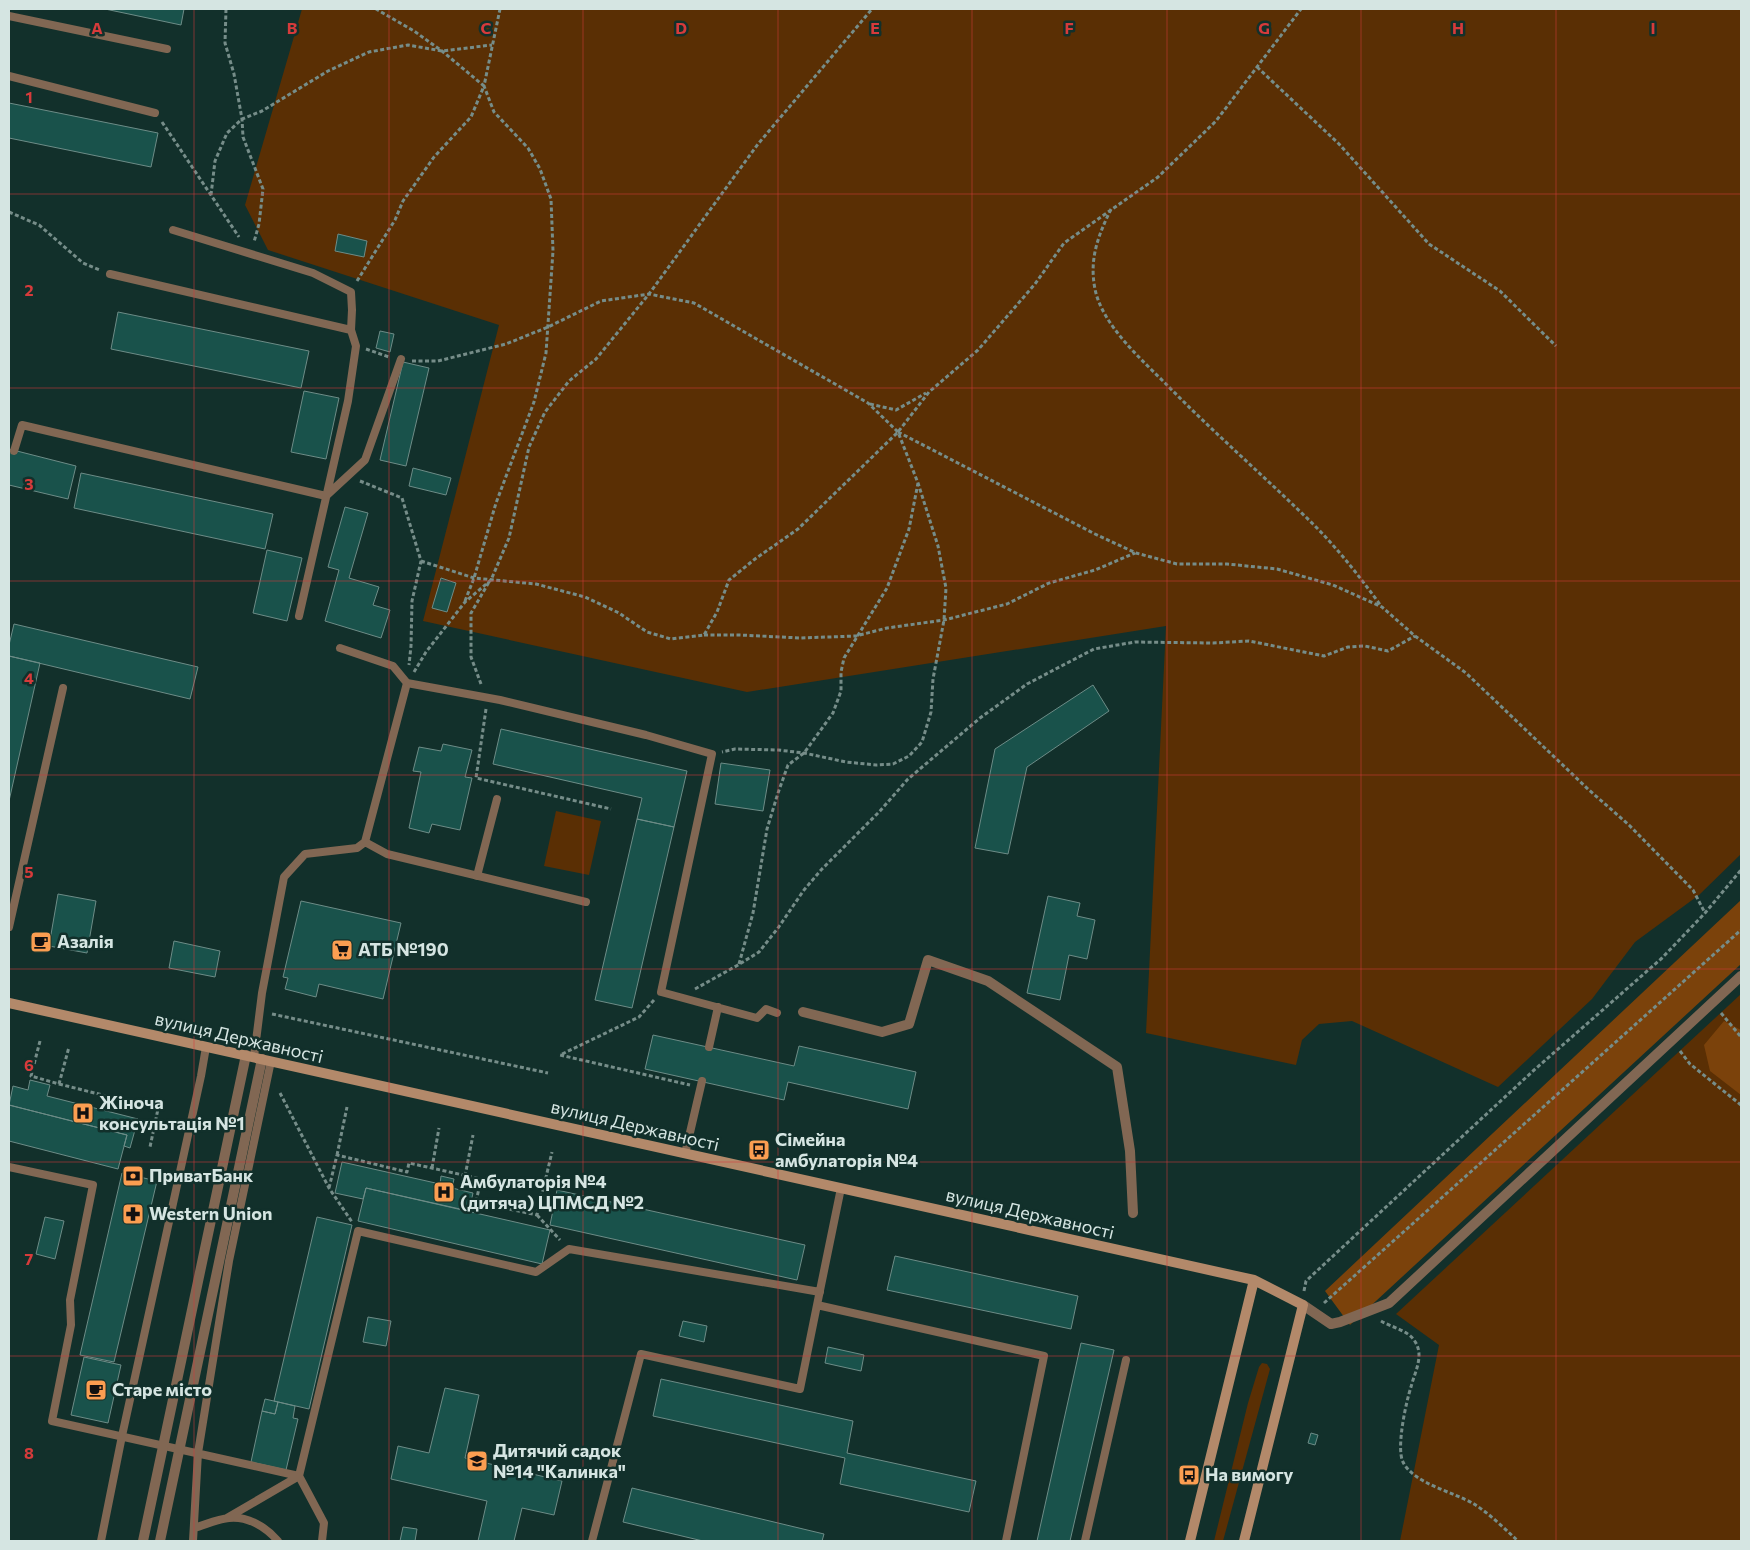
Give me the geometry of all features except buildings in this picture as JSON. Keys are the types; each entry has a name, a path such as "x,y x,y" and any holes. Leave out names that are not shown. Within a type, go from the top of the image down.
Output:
{"street":[{"path":"803,1012 882,1032 909,1024 928,960 988,981 1117,1067 1130,1151 1132,1213"},
{"path":"1244,1541 1303,1305 1331,1324 1389,1303 1741,976"},
{"name":"вулиця Державності","path":"9,1003 1254,1280 1303,1305"},
{"path":"143,1541 163,1445 258,1058"},
{"path":"160,1541 258,1058"},
{"path":"1190,1541 1254,1280"}],"lane":[{"path":"9,16 167,48"},
{"path":"9,76 155,112"},
{"path":"173,230 313,273 351,292 351,330 356,346 348,401 299,616"},
{"path":"110,274 351,330"},
{"path":"326,496 365,460 401,360"},
{"path":"14,451 22,424 326,496"},
{"path":"340,648 393,666 407,683 646,735 712,754 661,992 757,1018 766,1009 778,1013"},
{"path":"193,1541 198,1453 229,1261 258,1058 260,1011 284,877 305,854 357,848 365,842 407,683"},
{"path":"9,927 63,688"},
{"path":"477,876 497,799"},
{"path":"365,842 387,854 586,902"},
{"path":"709,1047 718,1008"},
{"path":"101,1541 122,1436 202,1076 206,1047"},
{"path":"685,1154 701,1084"},
{"path":"9,1167 93,1185 70,1300 71,1325 52,1422 299,1476"},
{"path":"592,1541 642,1354 800,1389 841,1188"},
{"path":"322,1541 324,1522 299,1476 358,1231 536,1272 569,1249 820,1292"},
{"path":"818,1306 1044,1356 1006,1541"},
{"path":"1085,1541 1126,1360"},
{"path":"194,1528 226,1518 299,1476"},
{"path":"226,1518 250,1520 272,1534 278,1541"}],"path":[{"path":"226,9 225,43 234,74 242,119 243,137 263,190 259,224 251,254"},
{"path":"376,9 414,31 442,51 484,86 494,112 528,148 540,169 551,199 553,251 546,354 534,402 496,503 465,602"},
{"path":"351,292 395,220 402,201 434,157 471,117 484,86 500,9"},
{"path":"611,809 476,778 487,699 471,657 471,613 490,580 509,538 529,447 544,412 569,381 596,360 649,294 758,144 872,9"},
{"path":"704,635 717,612 729,580 754,559 798,529 898,432 929,392 978,350 1035,284 1064,243 1111,208 1158,177 1216,121 1302,9"},
{"path":"211,195 215,161 227,133 242,119 262,111 328,70 369,52 408,45 442,51 492,45"},
{"path":"1257,68 1339,144 1429,244 1500,291 1556,346"},
{"path":"155,112 251,254"},
{"path":"1111,208 1093,256 1095,290 1107,318 1130,348 1194,413 1314,525 1351,565 1382,607 1415,636 1466,673 1589,790 1629,825 1693,890 1705,913"},
{"path":"9,212 39,226 83,263 110,274"},
{"path":"356,346 401,360 438,361 506,344 548,327 601,301 649,294 694,303 868,404 898,432 1086,530 1136,553 1177,564 1227,564 1277,569 1333,585 1382,607"},
{"path":"868,404 896,410 929,392"},
{"path":"712,754 735,749 804,753 846,762 876,765 893,764 910,756 922,742 931,712 933,679 944,620 946,588 940,554 918,483 898,432"},
{"path":"356,480 402,498 422,561 412,601 411,646 407,683"},
{"path":"738,965 753,913 767,829 788,765 804,753 833,713 841,691 841,672 844,658 887,588 909,529 918,483"},
{"path":"422,561 474,578 536,584 586,597 619,613 647,632 671,638 704,635 740,635 800,638 856,636 887,628 944,620 1007,604 1049,583 1095,570 1136,553"},
{"path":"407,683 426,652 465,602 490,580"},
{"path":"679,997 759,952 815,876 879,812 908,779 980,718 1027,684 1094,649 1135,642 1213,643 1248,641 1324,656 1348,647 1365,646 1388,651 1415,636"},
{"path":"1303,1305 1306,1281 1540,1065 1662,958 1705,913 1741,870"},
{"path":"1312,1312 1335,1294 1741,930"},
{"path":"661,992 639,1017 560,1055 701,1084"},
{"path":"1712,1002 1741,1037"},
{"path":"260,1011 548,1073"},
{"path":"1672,1039 1690,1064 1741,1105"},
{"path":"40,1041 31,1076 158,1109 150,1147"},
{"path":"60,1084 69,1047"},
{"path":"280,1093 329,1188 358,1231"},
{"path":"329,1188 347,1107"},
{"path":"432,1168 440,1128"},
{"path":"465,1176 473,1135"},
{"path":"537,1215 552,1152"},
{"path":"337,1155 407,1172 409,1163 481,1179 476,1202 537,1215 569,1249"},
{"path":"1362,1314 1405,1332 1414,1340 1419,1352 1419,1365 1411,1387 1400,1449 1403,1462 1412,1473 1475,1504 1518,1541"}],"shaded area":[{"path":"302,9 1741,9 1741,854 1699,895 1635,942 1592,999 1498,1087 1352,1021 1319,1024 1302,1040 1296,1065 1146,1033 1166,626 747,692 423,621 499,325 268,250 245,205"},
{"path":"556,811 601,821 589,875 544,866"},
{"path":"1741,900 1741,964 1350,1325 1325,1291"},
{"path":"1741,994 1741,1541 1400,1541 1439,1345 1396,1314"},
{"path":"1724,1021 1741,1030 1741,1095 1710,1071 1704,1045"},
{"path":"1262,1363 1267,1364 1270,1369 1223,1541 1214,1541 1248,1403 1259,1367"}],"place":[{"name":"Азалія","path":"41,942"},
{"name":"АТБ №190","path":"342,950"},
{"name":"Жіноча консультація №1","path":"83,1113"},
{"name":"Сімейна амбулаторія №4","path":"759,1150"},
{"name":"ПриватБанк","path":"133,1176"},
{"name":"Амбулаторія №4 (дитяча) ЦПМСД №2","path":"444,1192"},
{"name":"Western Union","path":"133,1214"},
{"name":"Старе місто","path":"96,1390"},
{"name":"Дитячий садок №14 \"Калинка\"","path":"477,1461"},
{"name":"На вимогу","path":"1189,1475"}]}
